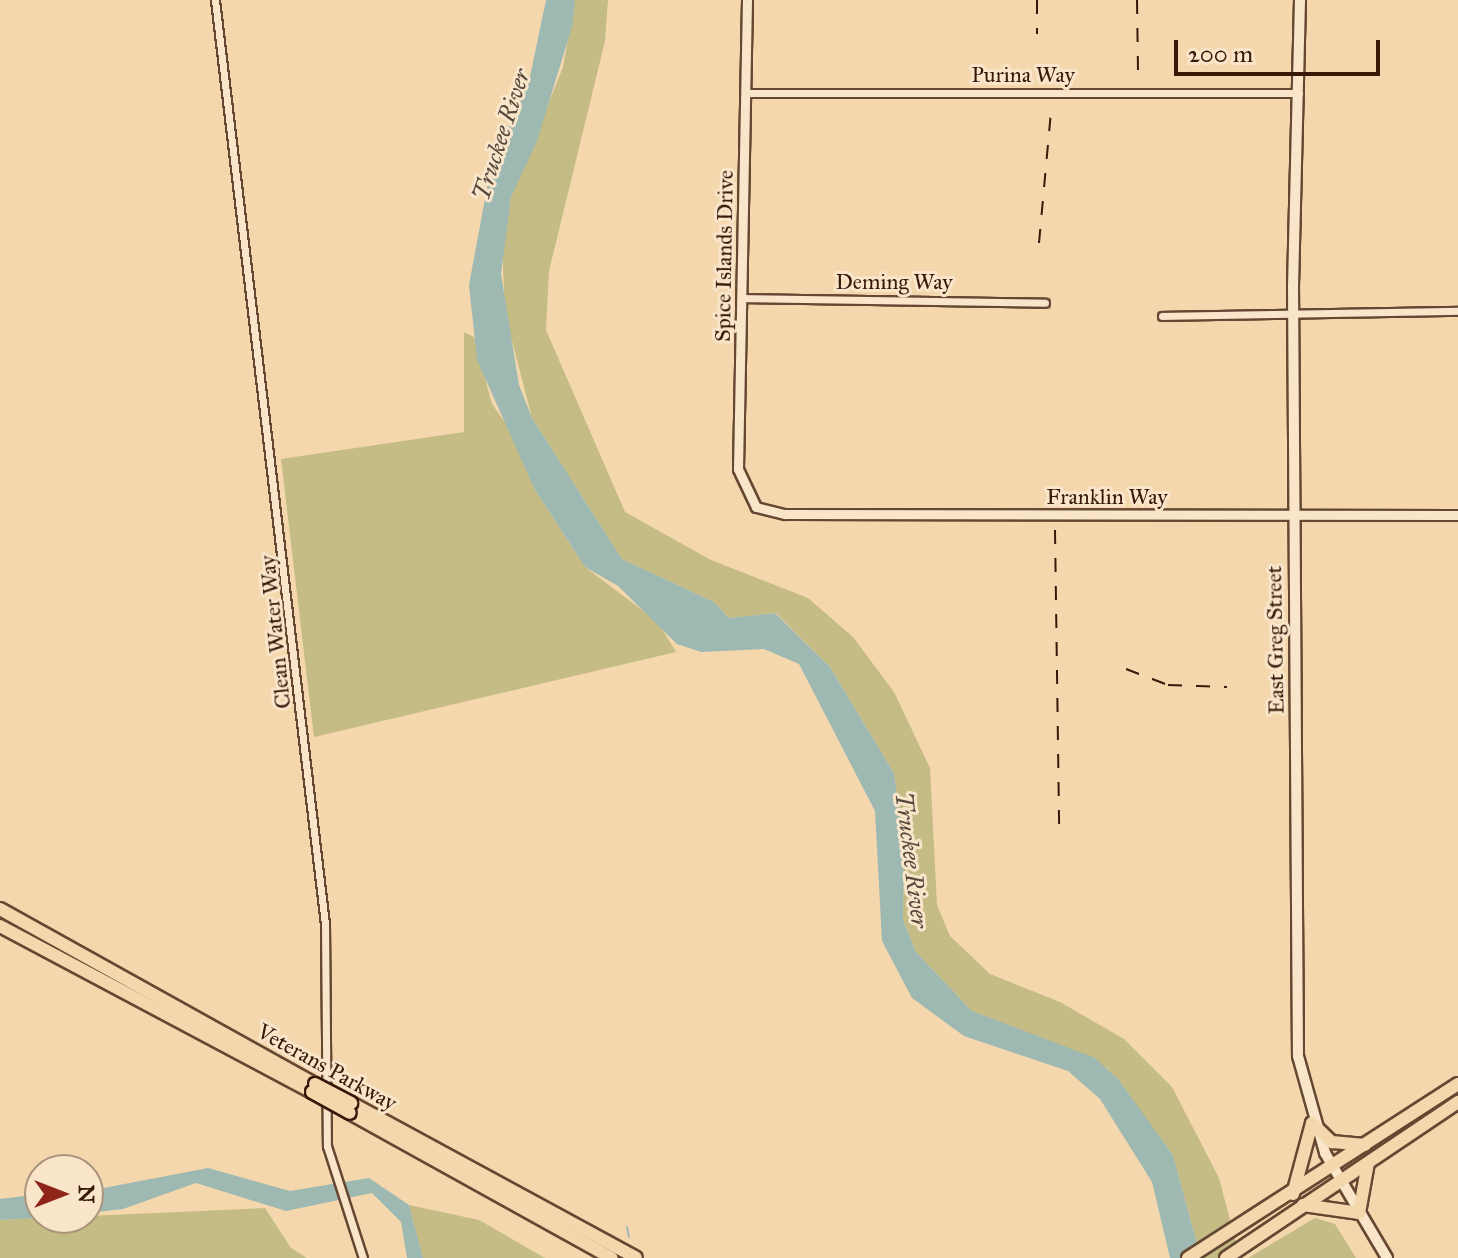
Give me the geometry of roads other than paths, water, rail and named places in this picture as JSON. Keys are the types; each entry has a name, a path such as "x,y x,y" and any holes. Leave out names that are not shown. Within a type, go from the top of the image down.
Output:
{"main road":[{"name":"East Greg Street","path":"1300,0 1301,92 1293,313 1297,1041 1312,1123 1332,1168 1387,1258"},
{"name":"Veterans Parkway","path":"0,909 313,1088"},
{"name":"Veterans Parkway","path":"0,926 636,1258"},
{"path":"1188,1258 1257,1218 1458,1084"},
{"path":"1226,1258 1458,1102"},
{"name":"Veterans Parkway","path":"350,1108 612,1258"},
{"path":"1293,1194 1312,1123 1340,1145 1368,1144"},
{"path":"1303,1205 1359,1213 1368,1163"}],"street":[{"name":"Clean Water Way","path":"215,0 325,924 327,1134 335,1180 363,1258"},
{"name":"Spice Islands Drive","path":"747,0 739,478 756,507"},
{"name":"Purina Way","path":"745,93 1301,92"},
{"name":"Deming Way","path":"741,298 1045,303"},
{"path":"1162,316 1458,311"},
{"name":"Franklin Way","path":"756,507 785,514 1458,515"}],"water":[{"path":"546,0 575,0 572,27 537,141 511,197 501,274 519,385 532,418 622,559 714,602 729,618 775,613 830,667 894,773 904,843 903,920 916,952 972,1011 1095,1058 1118,1079 1173,1155 1201,1258 1170,1258 1152,1182 1100,1099 1068,1071 964,1036 912,998 882,941 875,811 799,664 764,649 701,652 677,644 618,586 585,567 535,490 477,360 469,285 491,166 529,81"},
{"path":"208,1168 290,1191 369,1178 409,1205 423,1258 407,1258 401,1222 372,1193 286,1211 196,1183 123,1209 104,1211 104,1188"},
{"path":"24,1196 24,1219 0,1220 0,1199"}],"waterway":[{"path":"627,1227 629,1237"}],"railway":[{"path":"1037,0 1037,34"},
{"path":"1137,0 1138,74"},
{"path":"1039,243 1051,110"},
{"path":"1055,530 1059,834"},
{"path":"1126,669 1168,685 1227,687"}],"water label":[{"name":"Truckee River","path":"502,135"},
{"name":"Truckee River","path":"911,860"}]}
